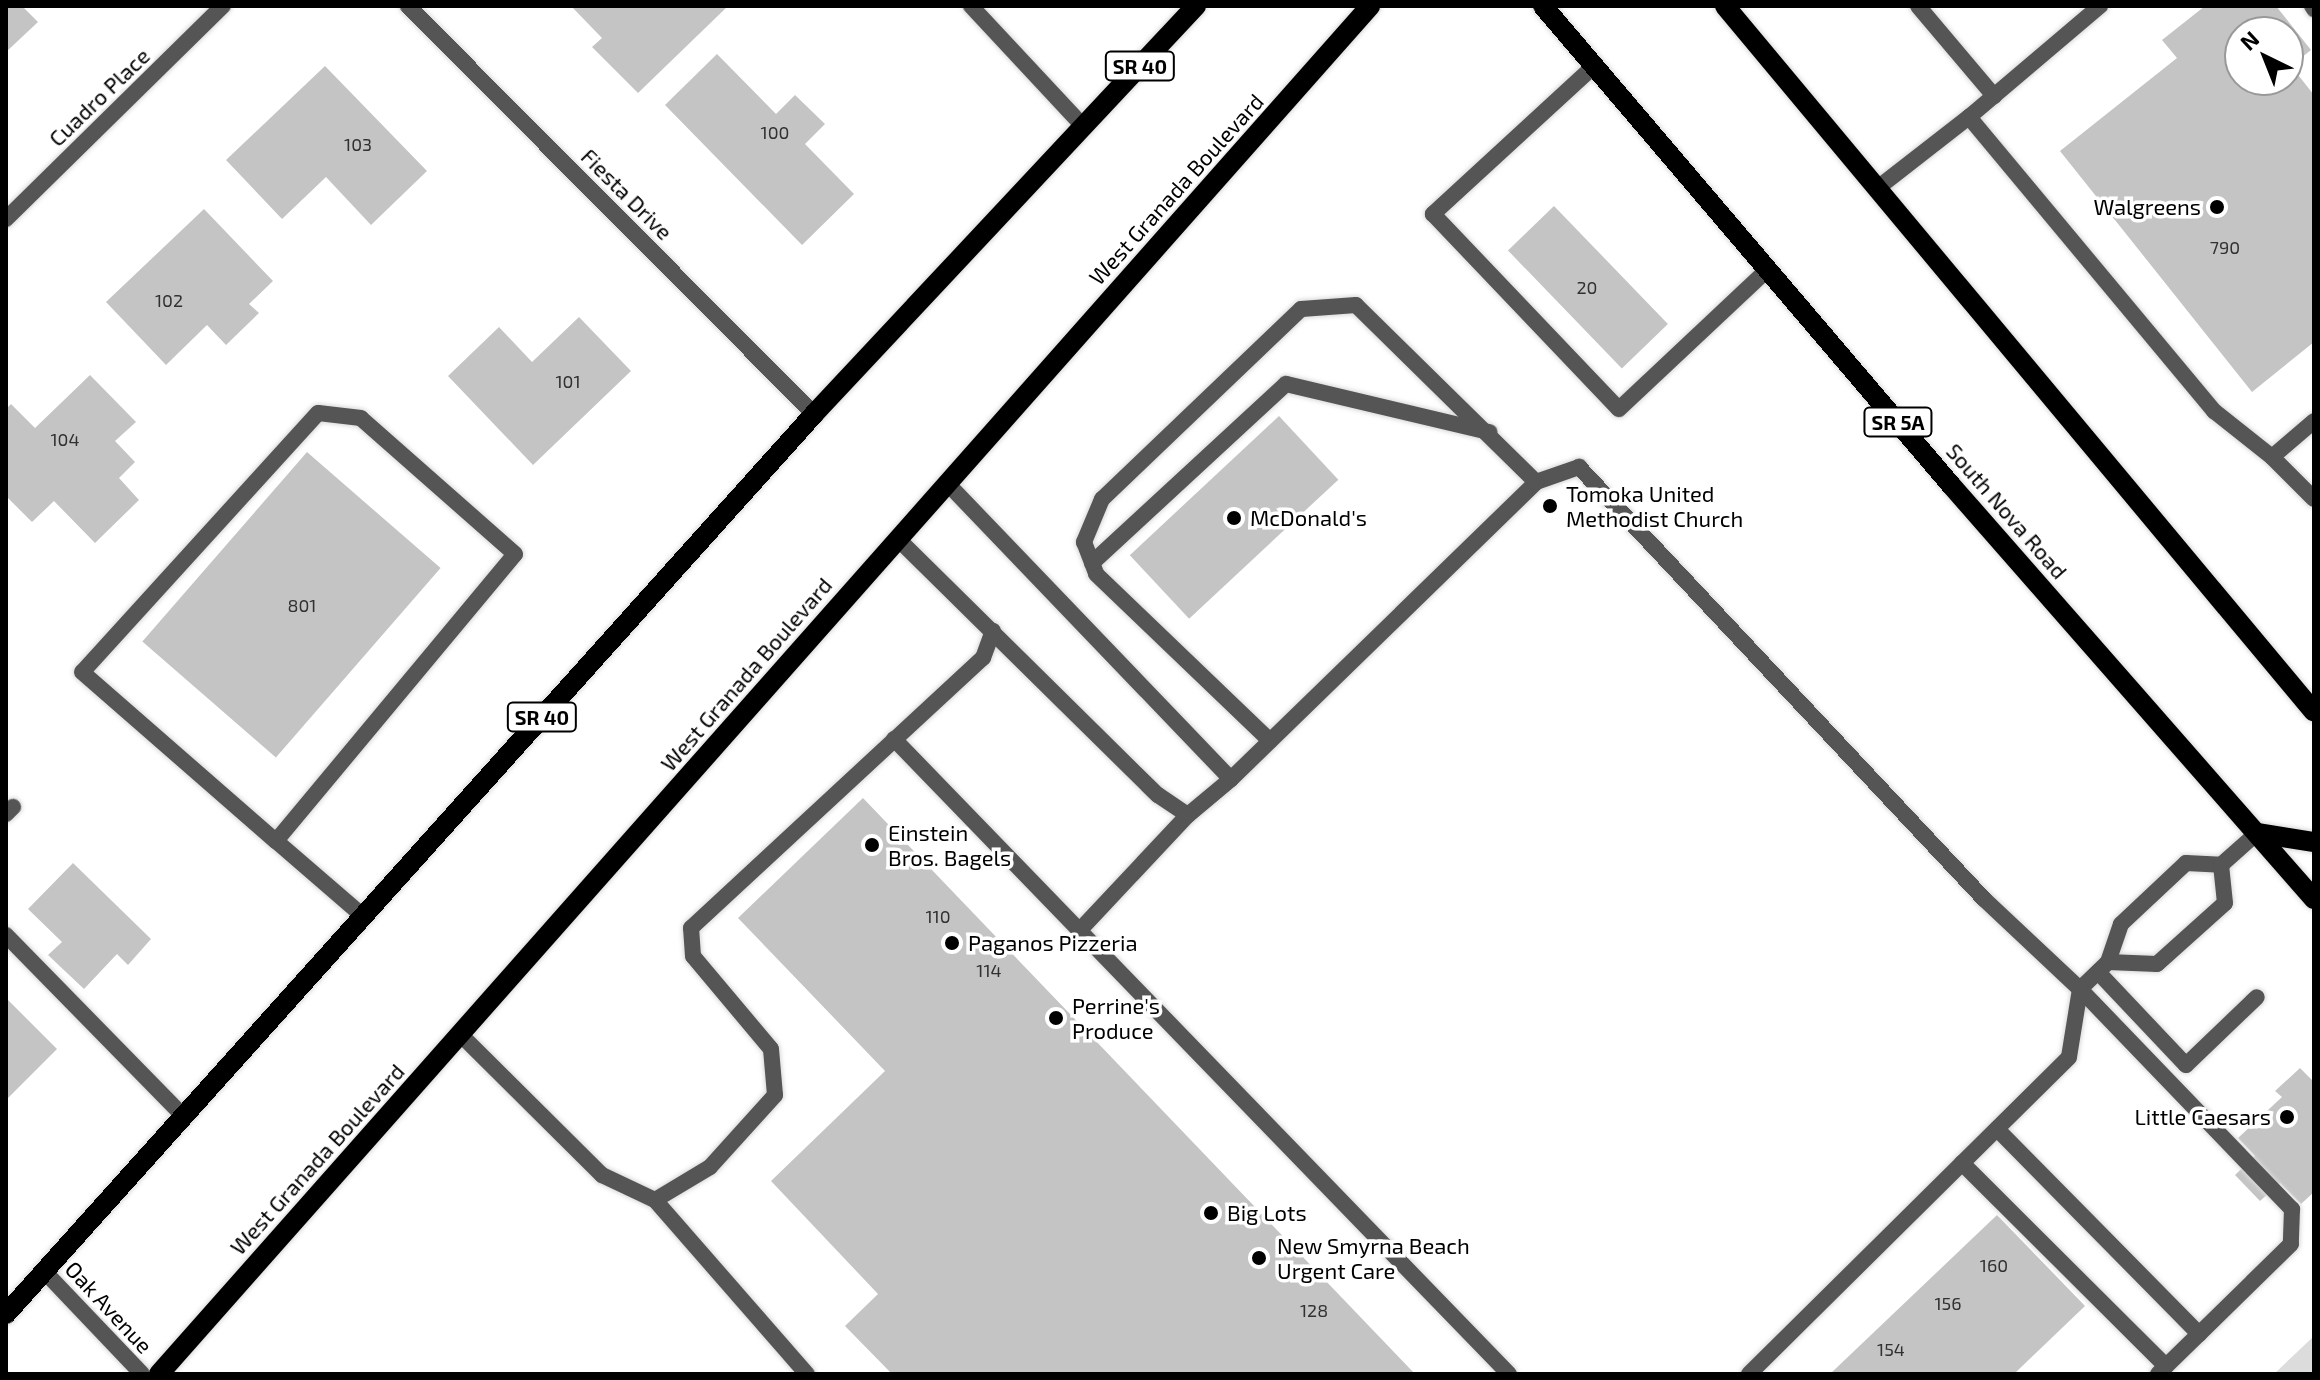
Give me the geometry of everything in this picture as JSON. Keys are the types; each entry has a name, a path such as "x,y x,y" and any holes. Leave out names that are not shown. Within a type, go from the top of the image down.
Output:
{"main road":[{"name":"SR 40","path":"6,1314 814,414 1196,6"},
{"name":"West Granada Boulevard","path":"159,1374 1370,6"},
{"name":"South Nova Road","path":"1543,6 2314,899"},
{"path":"1725,6 2314,712"},
{"path":"2257,833 2314,842"}],"street":[{"name":"Cuadro Place","path":"6,219 223,6"},
{"name":"Fiesta Drive","path":"408,6 814,414"},
{"path":"971,6 1083,126"},
{"path":"1918,6 1994,96"},
{"path":"1879,187 1969,117 2100,6"},
{"path":"1594,66 1433,214 1619,409 1768,269"},
{"path":"1969,117 2214,411 2272,457 2314,499"},
{"path":"1270,741 1096,574 1084,542 1102,499 1301,309 1356,305 1490,433 1536,482"},
{"path":"1092,563 1286,384 1490,433"},
{"path":"276,841 515,554 361,418 318,413 82,672 276,841 363,916"},
{"path":"2272,457 2314,421"},
{"path":"1079,931 1188,815 1231,779 1536,482 1579,467 1984,899 2080,989 2292,1209 2291,1244 2162,1370 1962,1163"},
{"path":"947,483 1231,779"},
{"path":"898,539 1158,795 1188,815"},
{"path":"655,1200 710,1167 775,1095 771,1049 693,956 691,928 983,658 993,631"},
{"path":"894,739 1509,1374"},
{"path":"1749,1374 2069,1057 2080,989 2103,967 2121,924 2186,863 2221,865 2257,833"},
{"path":"2103,967 2157,964 2225,903 2221,865"},
{"path":"6,935 183,1116"},
{"path":"2103,967 2186,1065 2257,997"},
{"path":"460,1034 602,1175 655,1200 807,1374"},
{"path":"1997,1129 2199,1334"},
{"name":"Oak Avenue","path":"44,1271 142,1374"}],"shaded area":[{"path":"2314,1336 2314,1374 2274,1374"}],"building":[{"path":"6,6 22,6 38,22 6,52"},
{"path":"571,6 728,6 638,93 592,47 602,38"},
{"name":"Walgreens","path":"2205,6 2276,6 2284,16 2224,16 2224,96 2304,96 2304,82 2314,95 2314,342 2252,392 2060,151 2177,58 2162,40"},
{"name":"Walgreens","path":"2304,41 2311,50 2304,56"},
{"path":"717,54 776,114 795,95 825,124 805,144 854,194 802,245 665,105"},
{"path":"325,66 427,171 371,225 326,177 282,219 226,160"},
{"path":"1554,206 1668,324 1622,368 1508,250"},
{"path":"204,209 273,281 249,304 259,313 226,345 207,325 166,365 106,302"},
{"path":"579,317 631,371 533,465 448,376 499,327 532,362"},
{"path":"90,375 136,422 115,441 135,462 119,478 139,500 95,543 54,501 32,522 6,496 6,409 11,404 35,428"},
{"name":"McDonald's","path":"1279,416 1338,480 1189,619 1130,555"},
{"path":"307,452 441,568 276,758 142,641"},
{"path":"863,798 1415,1374 892,1374 845,1326 878,1294 771,1181 885,1071 738,918"},
{"path":"73,863 151,939 128,965 117,954 84,989 48,955 62,942 28,909"},
{"path":"8,1000 57,1049 6,1100 6,1002"},
{"name":"Little Caesars","path":"2300,1068 2314,1082 2314,1192 2301,1204 2280,1183 2260,1201 2235,1175 2255,1156 2238,1138 2282,1097 2275,1091"},
{"path":"1997,1215 2085,1306 2014,1374 1830,1374"}],"place":[{"name":"Walgreens","path":"2217,207"},
{"name":"Tomoka United Methodist Church","path":"1550,506"},
{"name":"McDonald's","path":"1234,518"},
{"name":"Einstein Bros. Bagels","path":"872,845"},
{"name":"Paganos Pizzeria","path":"952,943"},
{"name":"Perrine's Produce","path":"1056,1018"},
{"name":"Little Caesars","path":"2287,1117"},
{"name":"Big Lots","path":"1211,1213"},
{"name":"New Smyrna Beach Urgent Care","path":"1259,1258"}]}
